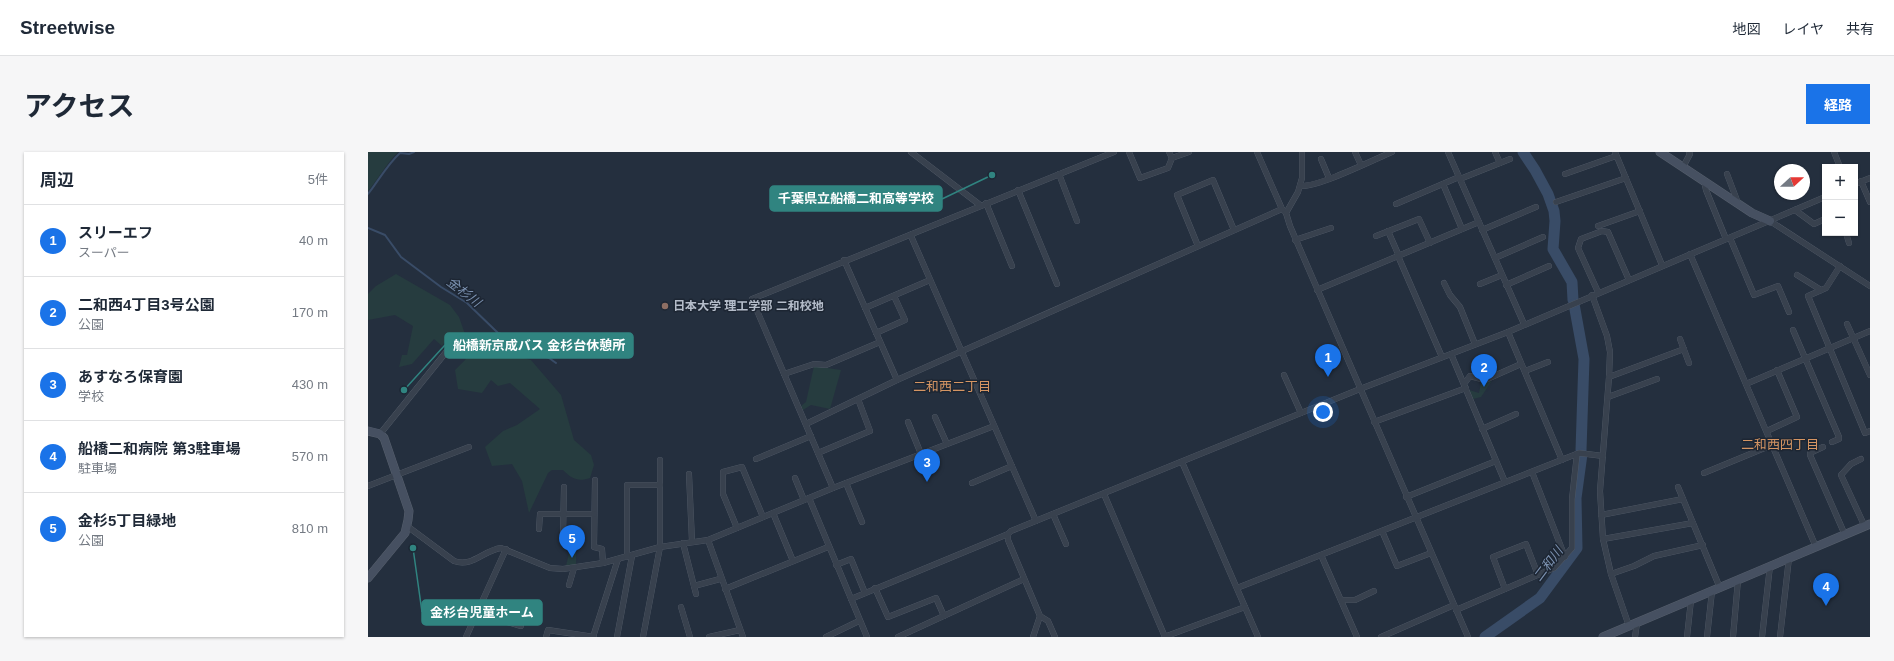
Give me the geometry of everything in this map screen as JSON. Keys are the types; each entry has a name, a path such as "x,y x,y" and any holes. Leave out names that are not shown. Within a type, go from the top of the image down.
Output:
{"street":[{"path":"911,152 980,205"},
{"path":"833,488 752,299 844,260 1114,152"},
{"path":"1129,152 1140,178 1168,168 1172,158 1169,152"},
{"path":"1172,158 1189,152"},
{"path":"1257,152 1284,211 1415,518 1468,637"},
{"path":"806,424 897,380 1234,230 1284,211 1298,192 1300,186 1302,178 1302,152"},
{"path":"1355,152 1361,165"},
{"path":"1300,186 1307,187 1392,152"},
{"path":"1448,152 1524,324"},
{"path":"1495,152 1500,163"},
{"path":"1660,152 1752,213 1770,221 1870,286"},
{"path":"1683,167 1690,154 1689,152"},
{"path":"1834,152 1839,164"},
{"path":"1565,174 1616,154 1662,265"},
{"path":"1321,159 1329,178"},
{"path":"1396,204 1510,159"},
{"path":"1058,174 1077,221"},
{"path":"1727,174 1738,204"},
{"path":"1556,202 1626,178"},
{"path":"1858,183 1870,178"},
{"path":"1198,246 1177,195 1212,180 1234,230"},
{"path":"1704,181 1706,190 1754,294 1778,286 1789,312"},
{"path":"1861,182 1870,202"},
{"path":"1444,184 1462,229"},
{"path":"1018,190 1057,284"},
{"path":"851,599 1036,521 1360,389 1508,332 1573,302 1629,280 1822,198"},
{"path":"986,203 1012,266"},
{"path":"1482,230 1536,207"},
{"path":"1795,210 1814,224 1822,220"},
{"path":"1598,226 1640,211"},
{"path":"1376,236 1419,219 1430,243"},
{"path":"1317,290 1479,222"},
{"path":"1296,240 1331,228"},
{"path":"1388,231 1442,357"},
{"path":"1598,292 1578,248 1581,240 1602,231 1608,232 1629,280"},
{"path":"912,234 930,280 1036,521"},
{"path":"1847,236 1850,243"},
{"path":"1495,258 1543,237"},
{"path":"1690,254 1816,547"},
{"path":"844,260 897,380"},
{"path":"1506,285 1549,266"},
{"path":"1840,266 1826,288 1808,296 1865,433 1870,431"},
{"path":"1480,284 1502,275"},
{"path":"1797,275 1821,290"},
{"path":"865,308 930,280"},
{"path":"1444,283 1450,295 1460,307 1475,344"},
{"path":"1592,295 1607,336 1610,352 1608,397 1600,491 1603,539 1611,574 1633,624 1635,637"},
{"path":"876,333 905,320 894,296"},
{"path":"1848,324 1870,375"},
{"path":"1793,330 1839,437 1839,439 1832,442"},
{"path":"1746,384 1870,331"},
{"path":"1508,332 1562,460"},
{"path":"1680,339 1689,363"},
{"path":"784,374 814,364 826,365 880,342"},
{"path":"380,434 451,346"},
{"path":"1609,377 1684,349"},
{"path":"1451,354 1505,482"},
{"path":"1525,372 1548,362"},
{"path":"1374,422 1465,386 1470,376 1485,380 1521,364"},
{"path":"1766,431 1797,417 1778,370"},
{"path":"1284,375 1301,413"},
{"path":"1608,397 1657,379"},
{"path":"818,453 870,431 858,399"},
{"path":"1482,428 1516,414"},
{"path":"935,417 946,444"},
{"path":"908,422 921,454"},
{"path":"407,526 454,561 461,564 469,562 498,548 550,568 574,568 603,563 660,547 692,541 708,540 833,488 994,426"},
{"path":"368,431 380,434 384,438 408,511 407,526 402,538 368,578"},
{"path":"756,459 811,436"},
{"path":"1704,473 1772,445"},
{"path":"368,486 469,447"},
{"path":"1823,447 1810,453 1810,455 1845,535"},
{"path":"1382,637 1391,635 1554,568 1572,548 1572,499 1580,453"},
{"path":"1237,588 1580,453 1603,456"},
{"path":"643,637 660,547 660,460"},
{"path":"1603,637 1867,525 1841,475 1851,464 1861,460"},
{"path":"1406,497 1496,461"},
{"path":"1182,462 1258,637"},
{"path":"972,483 1012,466"},
{"path":"737,528 723,494 723,472 742,467 763,517"},
{"path":"1532,472 1565,557"},
{"path":"689,474 692,541"},
{"path":"795,478 828,547 851,599 859,622 867,637"},
{"path":"595,480 594,547 602,548 603,563"},
{"path":"846,483 862,522"},
{"path":"617,637 629,556 627,485 660,485"},
{"path":"563,534 564,487"},
{"path":"1678,487 1703,545 1716,589 1707,637"},
{"path":"1104,494 1165,637 1245,607"},
{"path":"1601,516 1683,499"},
{"path":"773,513 793,561"},
{"path":"539,529 540,514 594,514"},
{"path":"1053,514 1066,544"},
{"path":"1603,539 1693,523"},
{"path":"1382,531 1397,566 1431,553"},
{"path":"1008,534 1008,540 1040,616 1048,621 1055,637"},
{"path":"708,540 720,579 742,637"},
{"path":"684,543 696,594"},
{"path":"1505,588 1493,557 1526,544 1538,575"},
{"path":"1611,574 1634,566 1654,556 1703,545"},
{"path":"725,589 828,547"},
{"path":"466,637 506,550"},
{"path":"1322,555 1357,637"},
{"path":"1780,637 1789,558"},
{"path":"546,637 548,630 594,637 618,559"},
{"path":"836,565 851,559 865,593"},
{"path":"1762,637 1770,566"},
{"path":"569,585 574,568"},
{"path":"694,586 720,579"},
{"path":"898,637 1024,579"},
{"path":"1733,637 1738,580"},
{"path":"875,588 888,617 936,598 944,616"},
{"path":"1341,600 1355,600 1374,592"},
{"path":"1687,637 1690,600"},
{"path":"681,607 690,637"},
{"path":"476,613 521,626"},
{"path":"1033,637 1040,616"},
{"path":"826,637 859,622"},
{"path":"709,637 740,630"}],"green space":[{"path":"368,152 398,152 368,191"},
{"path":"396,274 450,305 459,317 465,334 469,340 482,348 500,351 531,360 561,395 574,440 591,455 594,465 590,478 579,480 572,478 563,470 552,470 548,473 529,513 522,481 512,464 492,466 485,447 503,431 517,425 540,409 510,383 498,386 491,380 482,393 458,389 455,370 466,359 460,353 447,359 455,349 446,341 442,346 434,339 412,364 399,367 402,355 407,355 413,326 395,315 368,320 368,294 376,286"},
{"path":"814,366 841,370 830,409 811,405 803,410 801,406 806,402"},
{"path":"1490,380 1491,382 1481,397 1473,399 1469,390 1479,393 1481,383"},
{"path":"570,549 576,550 576,565 566,566"}],"waterway":[{"path":"368,194 400,153 409,154 414,152"},
{"name":"二和川","path":"1523,152 1548,194 1554,211 1555,221 1553,249 1572,282 1573,300"},
{"name":"金杉川","path":"368,228 385,235 401,257 441,287 467,303 498,333 507,336 525,349 549,358 556,363"},
{"name":"二和川","path":"1574,304 1584,359 1581,450"},
{"name":"二和川","path":"1485,637 1540,598 1577,548 1576,498 1582,454"}],"place":[{"name":"千葉県立船橋二和高等学校","path":"992,175"},
{"name":"日本大学 理工学部 二和校地","path":"665,306"},
{"name":"スリーエフ","path":"1328,377"},
{"name":"二和西4丁目3号公園","path":"1484,387"},
{"name":"船橋新京成バス 金杉台休憩所","path":"404,390"},
{"name":"あすなろ保育園","path":"927,482"},
{"name":"金杉台児童ホーム","path":"413,548"},
{"name":"金杉5丁目緑地","path":"572,558"},
{"name":"船橋二和病院 第3駐車場","path":"1826,606"}],"district":[{"name":"二和西二丁目","path":"952,386"},
{"name":"二和西四丁目","path":"1780,444"}]}
